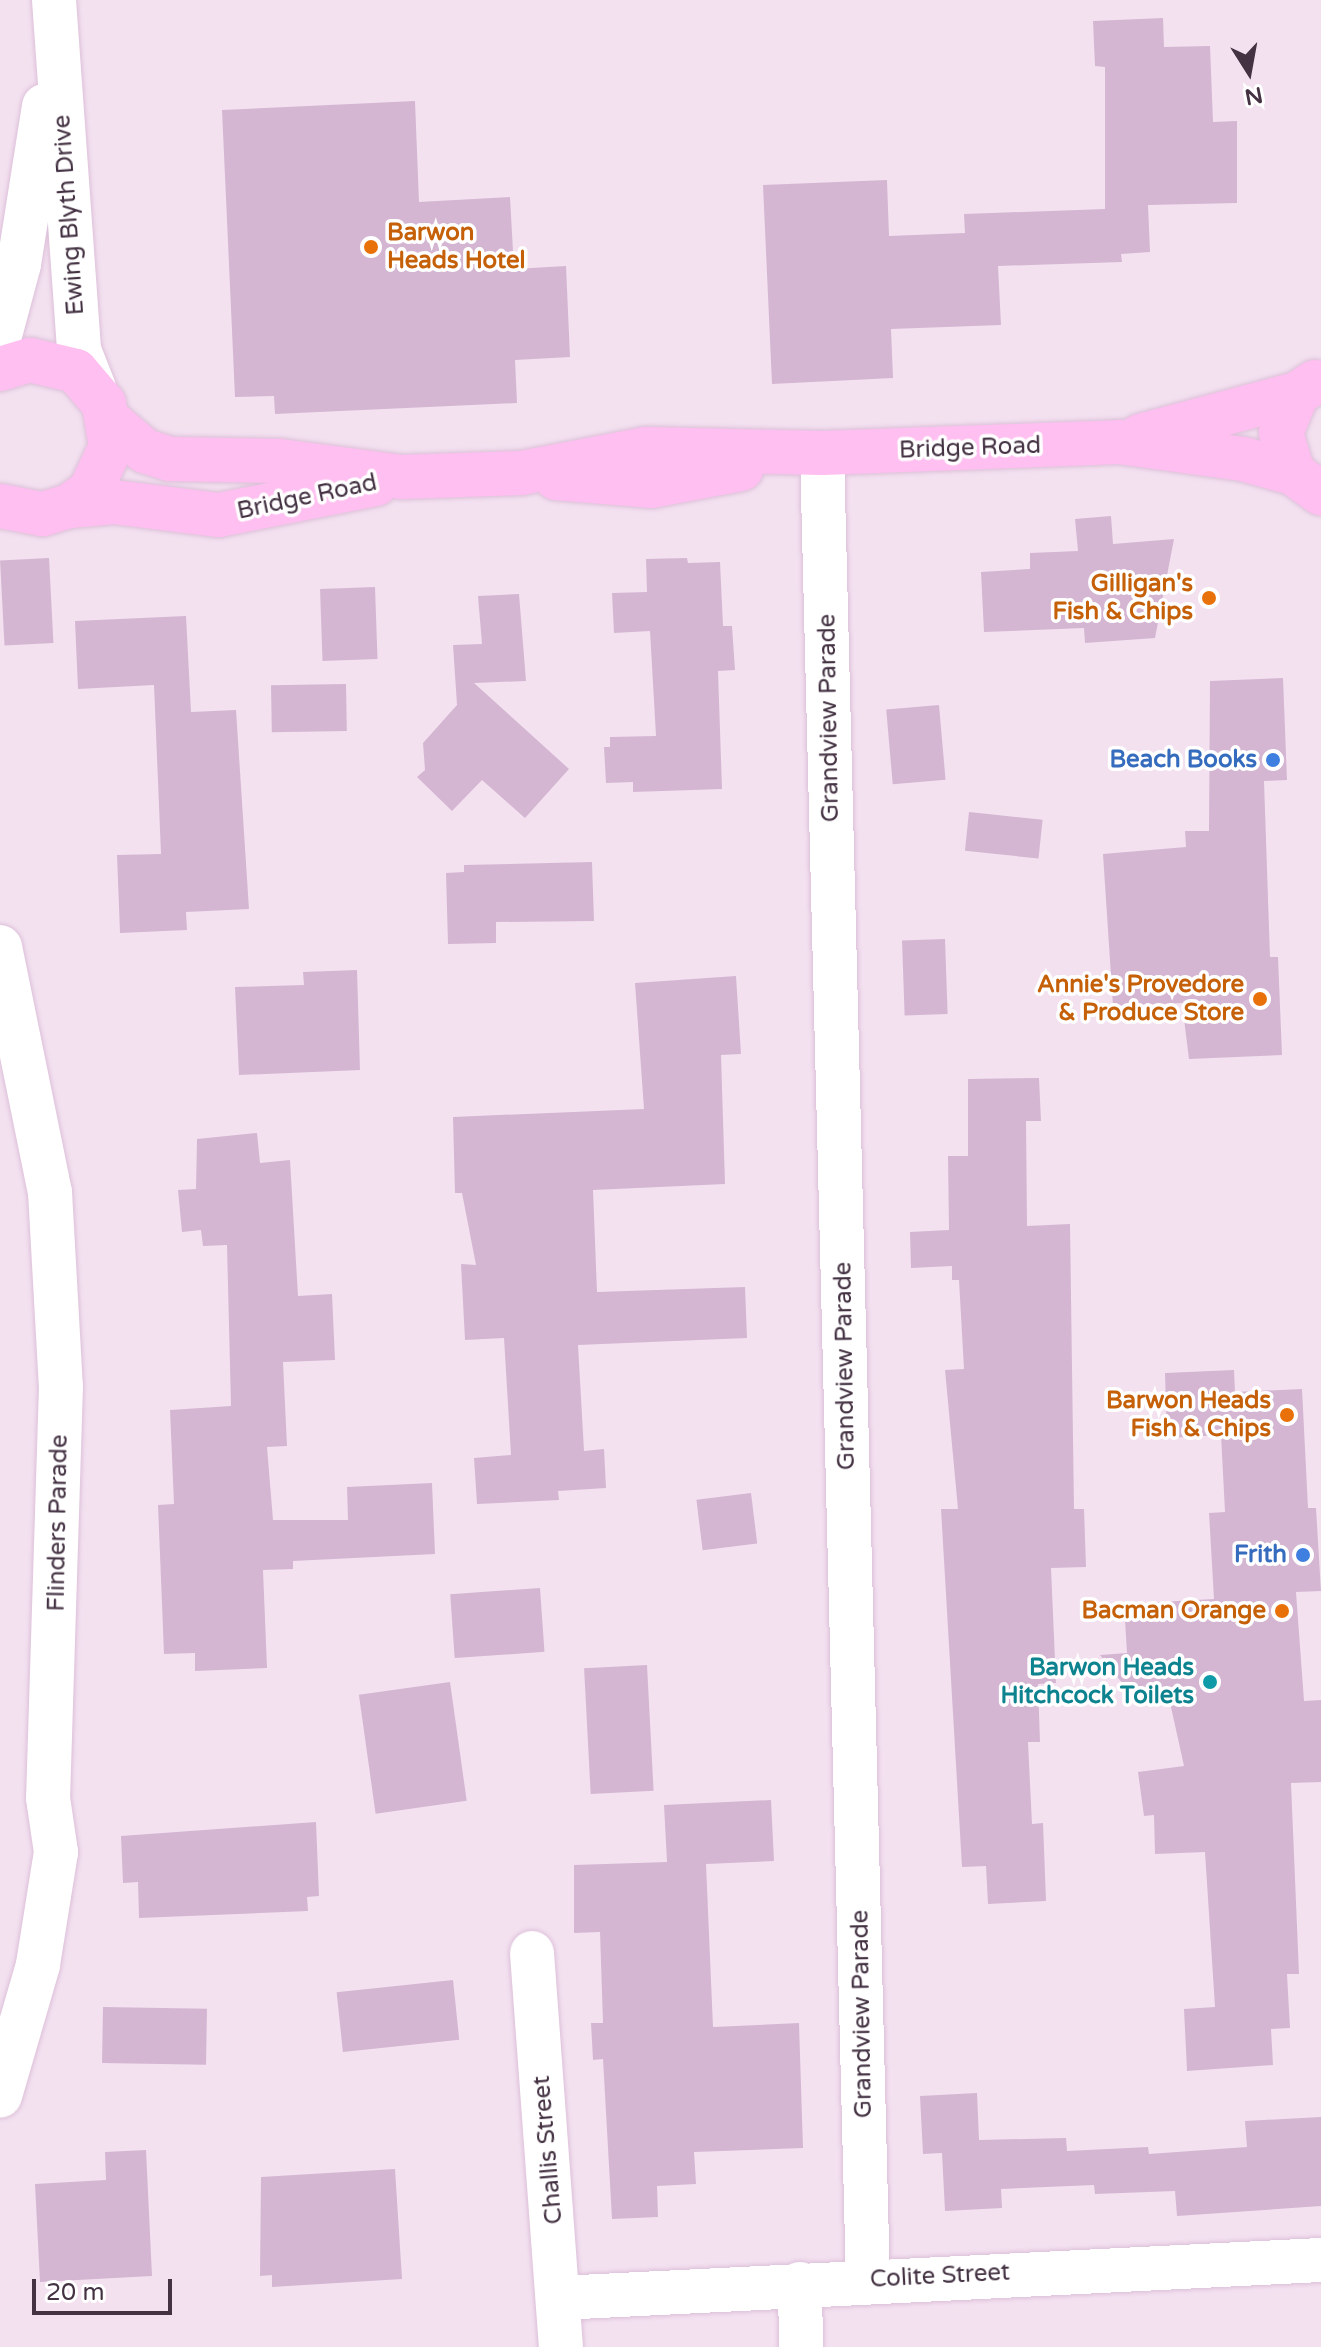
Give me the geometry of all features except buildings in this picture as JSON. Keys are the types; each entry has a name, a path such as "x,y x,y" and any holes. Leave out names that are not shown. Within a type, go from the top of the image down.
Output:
{"main road":[{"name":"Bridge Road","path":"0,369 30,360 54,362 102,405 145,451 170,459 280,461 402,477 521,473 651,486 822,453 1119,442 1243,459 1311,491"},
{"name":"Bridge Road","path":"1119,442 1311,379"},
{"path":"1311,379 1281,433 1311,491"},
{"path":"69,506 104,471 102,405"},
{"name":"Bridge Road","path":"0,506 42,514 69,506 114,502 219,515 288,506 402,477"}],"street":[{"name":"Ewing Blyth Drive","path":"55,20 48,187 79,350 102,405"},
{"name":"Ewing Blyth Drive","path":"0,335 48,187"},
{"name":"Grandview Parade","path":"822,453 868,2279"},
{"name":"Flinders Parade","path":"0,947 50,1192 61,1386 48,1798 56,1852 38,1965 0,2096"},
{"name":"Challis Street","path":"532,1953 560,2298 561,2347"},
{"name":"Colite Street","path":"560,2298 868,2279 1321,2260"},
{"path":"800,2284 801,2347"}],"place":[{"name":"Barwon Heads Hotel","path":"371,247"},
{"name":"Gilligan's Fish & Chips","path":"1209,598"},
{"name":"Beach Books","path":"1273,760"},
{"name":"Annie's Provedore & Produce Store","path":"1260,999"},
{"name":"Barwon Heads Fish & Chips","path":"1287,1415"},
{"name":"Frith","path":"1303,1555"},
{"name":"Bacman Orange","path":"1282,1611"},
{"name":"Barwon Heads Hitchcock Toilets","path":"1210,1682"}]}
